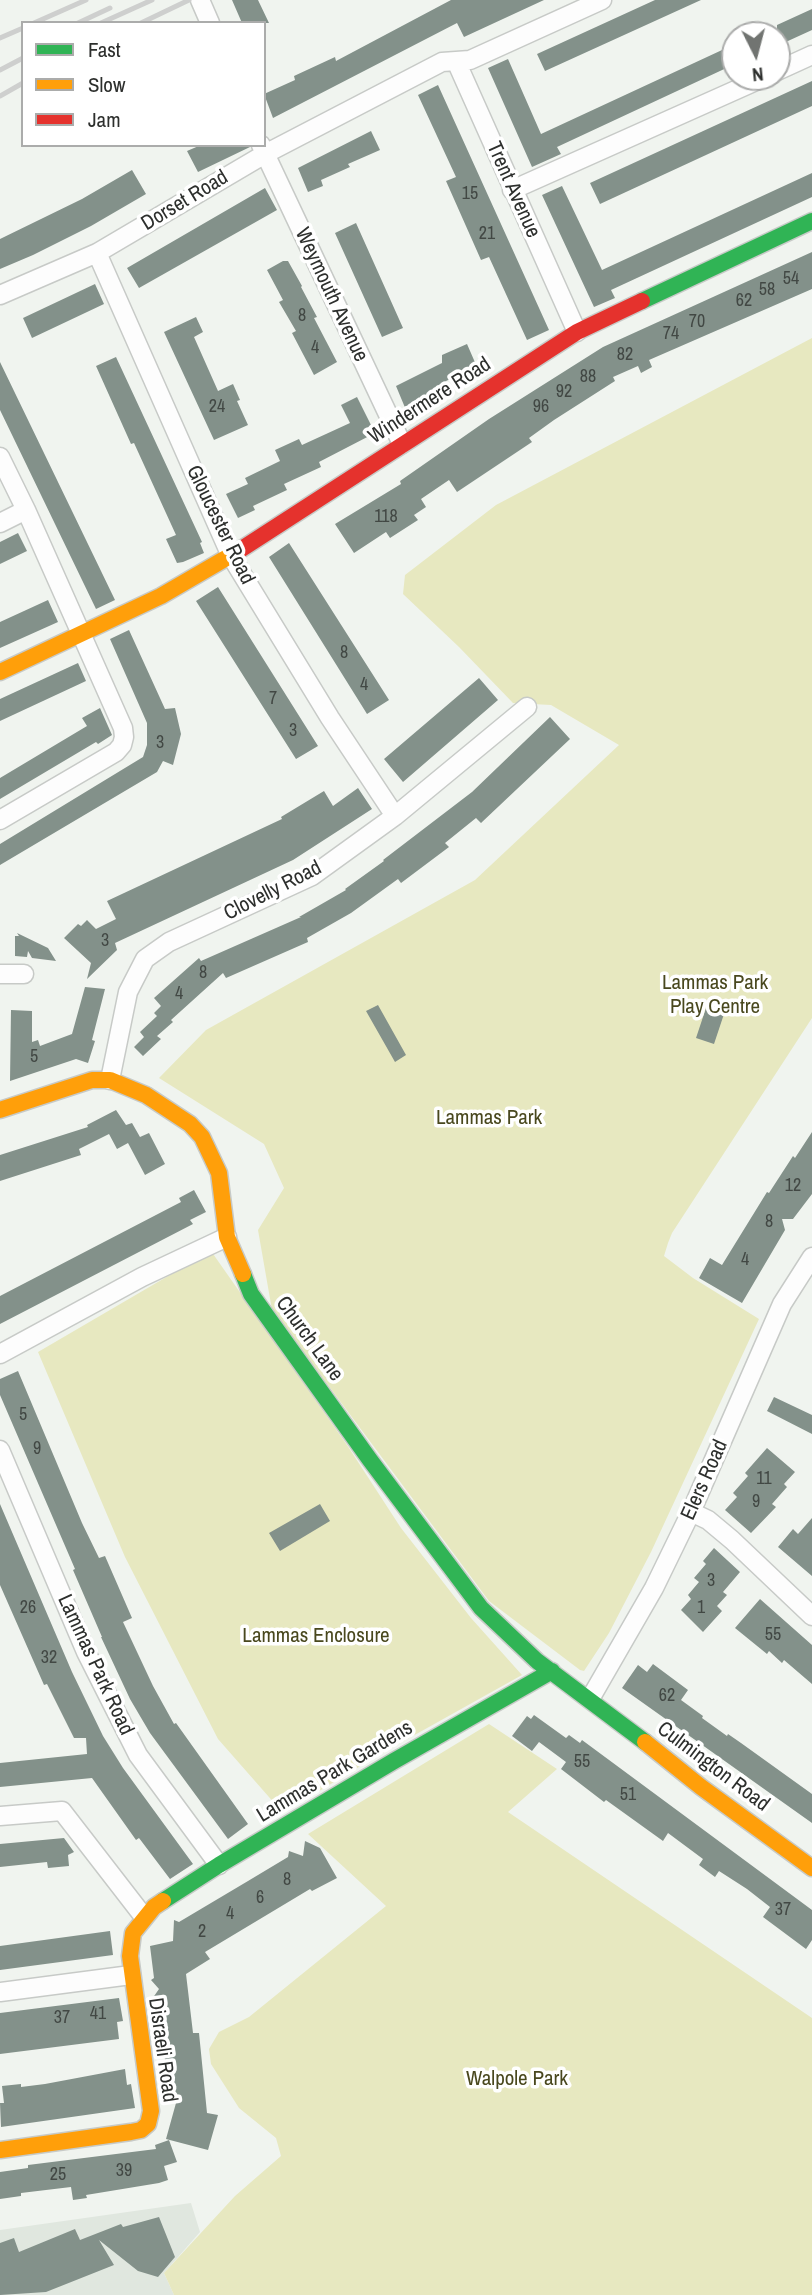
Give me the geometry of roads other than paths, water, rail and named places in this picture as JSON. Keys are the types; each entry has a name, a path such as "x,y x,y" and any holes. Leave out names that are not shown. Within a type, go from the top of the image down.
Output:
{"street":[{"name":"Dorset Road","path":"0,295 97,253 263,150 449,61 470,60 603,0"},
{"path":"201,2 209,21"},
{"path":"791,65 812,55"},
{"name":"Trent Avenue","path":"449,61 577,332"},
{"path":"512,190 734,91"},
{"name":"Weymouth Avenue","path":"263,150 402,444"},
{"name":"Windermere Road","path":"0,672 161,596 231,556 577,332 812,221"},
{"name":"Gloucester Road","path":"97,253 231,556 330,718 395,816"},
{"path":"0,457 123,728 122,745 116,751 0,820"},
{"path":"0,523 26,510"},
{"name":"Clovelly Road","path":"110,1080 128,992 145,958 169,942 312,876 395,816 527,708"},
{"path":"0,974 24,974"},
{"path":"0,1110 92,1080 110,1080"},
{"name":"Church Lane","path":"110,1080 130,1086 167,1107 202,1137 219,1173 227,1237 251,1294 481,1608 537,1661 590,1699"},
{"path":"0,1354 142,1277 227,1237"},
{"name":"Elers Road","path":"590,1699 638,1618 691,1512 782,1304 812,1256"},
{"name":"Lammas Park Road","path":"0,1450 86,1652 138,1755 219,1865"},
{"path":"691,1512 708,1520 732,1540 812,1616"},
{"name":"Lammas Park Gardens","path":"144,1917 154,1907 219,1865 552,1671"},
{"name":"Culmington Road","path":"590,1699 701,1787 812,1868"},
{"path":"0,1816 62,1811 144,1917"},
{"name":"Disraeli Road","path":"0,2150 131,2132 141,2130 148,2124 151,2111 131,1975 133,1933 144,1917"},
{"path":"0,1992 131,1975"}],"railway":[{"path":"39,21 86,0"},
{"path":"105,21 152,0"},
{"path":"145,21 189,0"},
{"path":"82,21 110,8"},
{"path":"0,38 21,29"},
{"path":"0,70 21,59"},
{"path":"0,96 21,84"}],"park label":[{"name":"Lammas Park Play Centre","path":"715,995"},
{"name":"Lammas Park","path":"489,1118"},
{"name":"Lammas Enclosure","path":"316,1636"},
{"name":"Walpole Park","path":"517,2079"}]}
